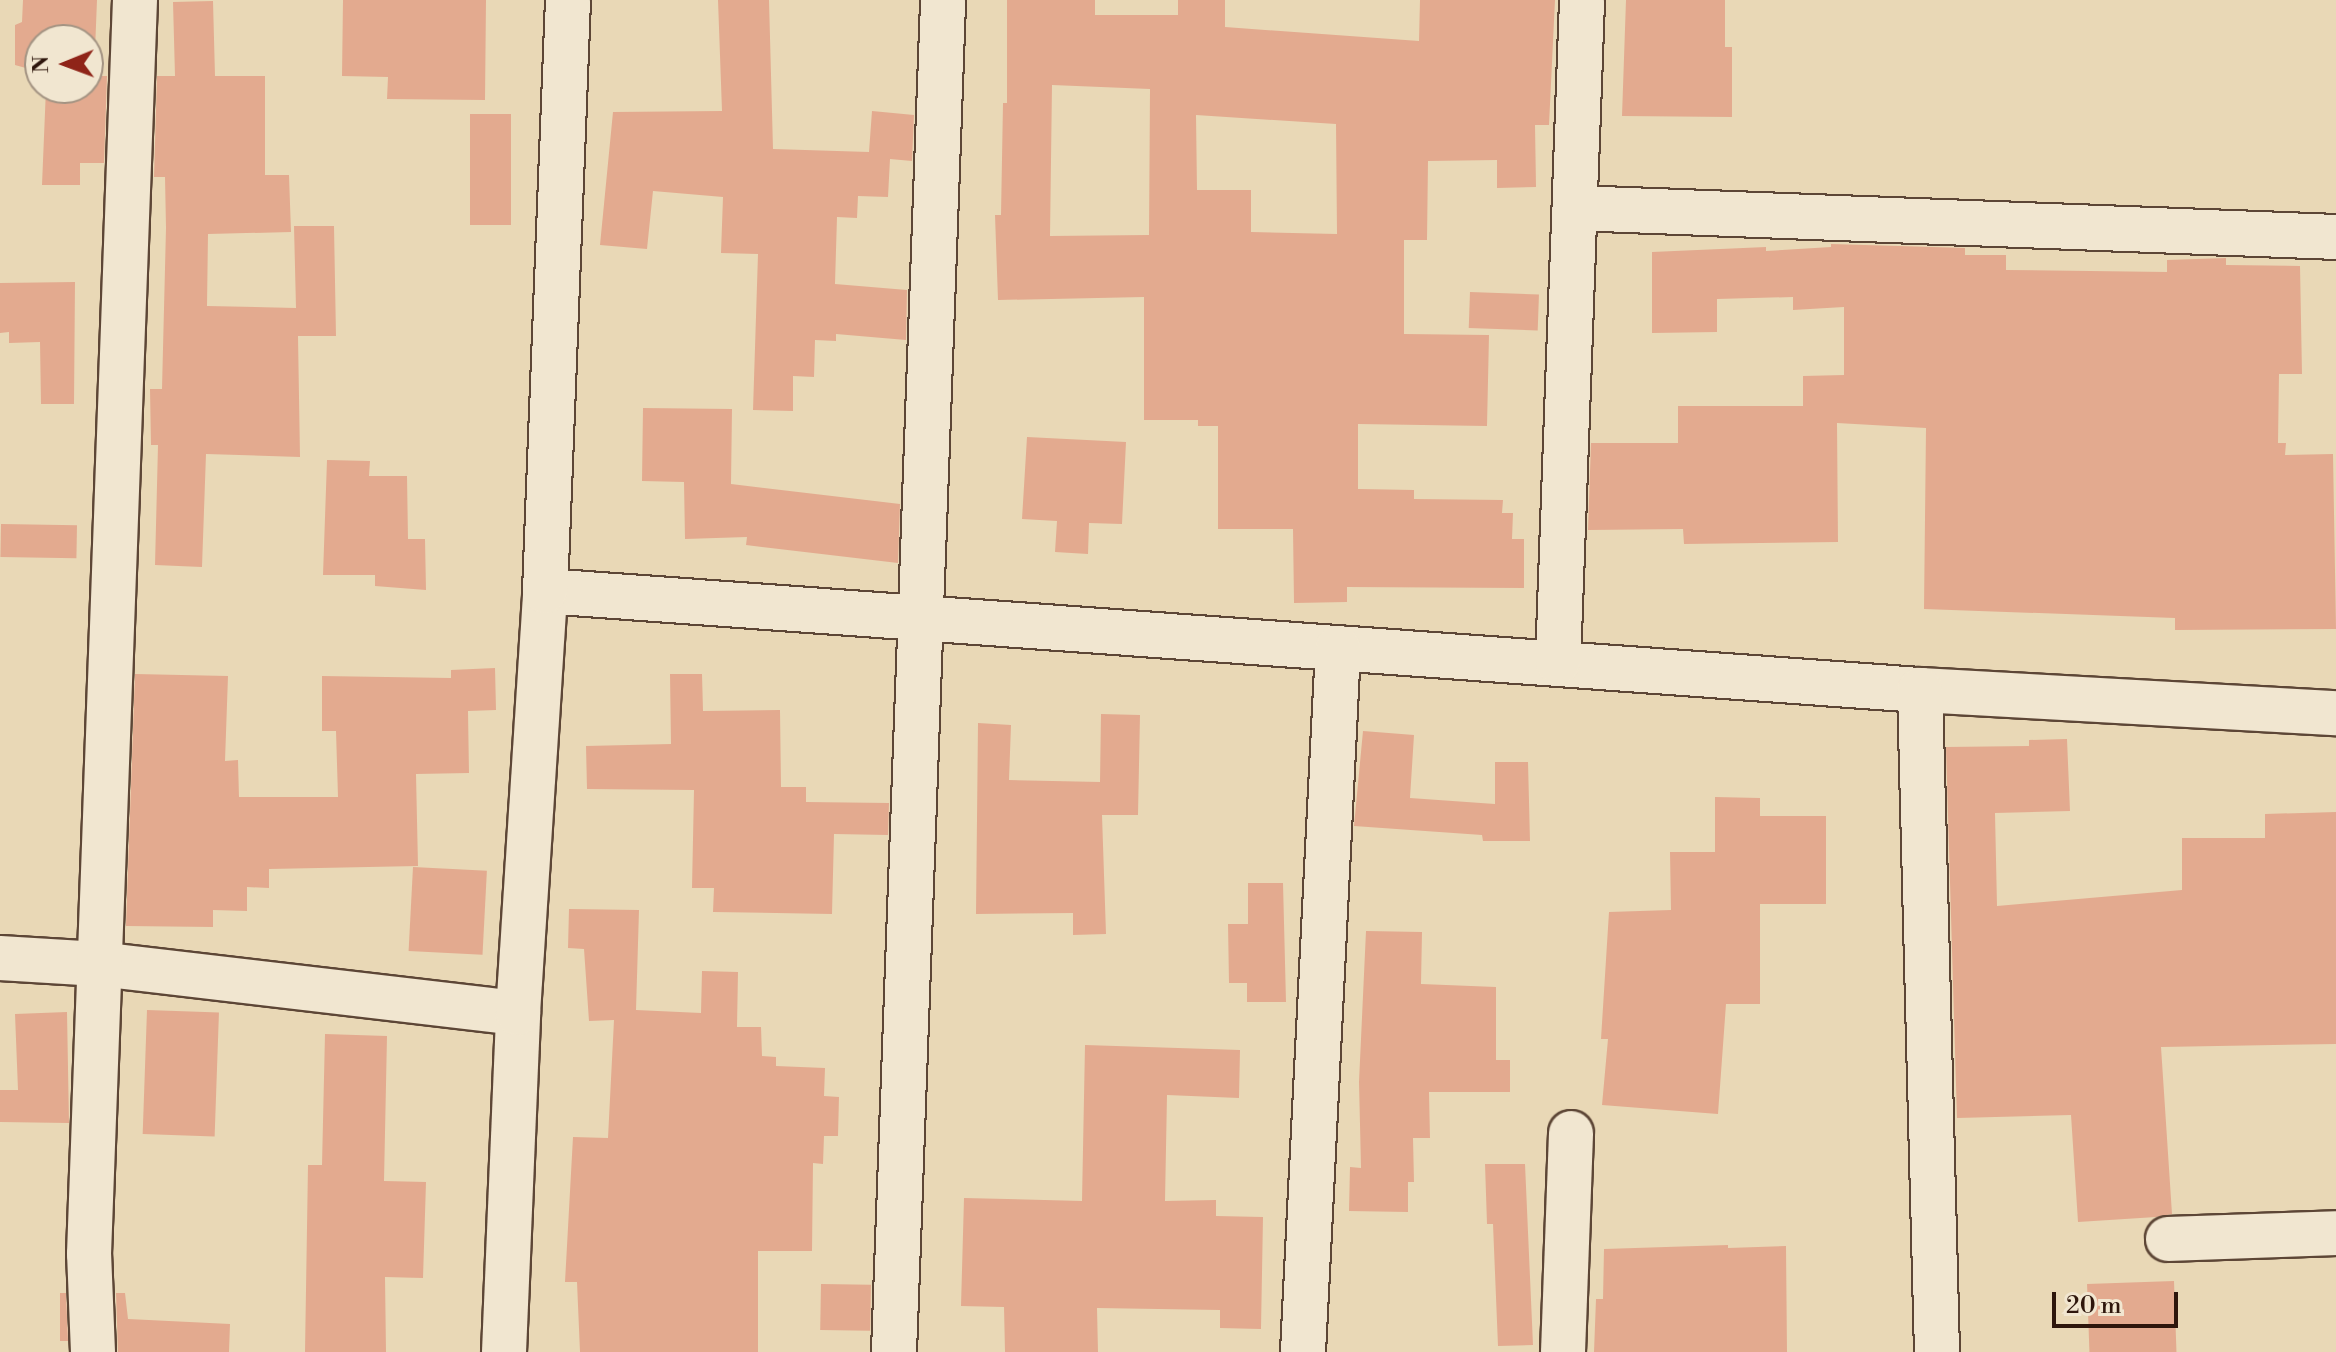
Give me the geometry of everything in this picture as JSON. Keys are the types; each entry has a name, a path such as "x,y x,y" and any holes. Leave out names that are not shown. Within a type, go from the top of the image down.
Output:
{"street":[{"path":"93,1352 89,1254 135,0"},
{"path":"504,1352 518,1013 545,591 568,0"},
{"path":"894,1352 943,0"},
{"path":"1558,662 1582,0"},
{"path":"1575,208 2336,237"},
{"path":"545,591 1920,690 2336,713"},
{"path":"1303,1352 1338,648"},
{"path":"1920,690 1937,1352"},
{"path":"0,958 99,964 518,1013"},
{"path":"1563,1352 1571,1133"},
{"path":"2168,1239 2336,1233"}],"building":[{"path":"23,0 97,0 96,24 24,24 24,68 15,65 15,25 22,22"},
{"path":"343,0 486,0 485,100 387,99 388,77 342,76"},
{"path":"718,0 769,0 773,149 869,152 872,111 914,115 912,161 890,159 888,197 858,196 857,218 837,217 835,284 907,290 906,340 836,334 836,341 815,340 814,377 793,376 793,411 753,410 758,254 721,253 723,197 653,191 647,249 600,245 613,112 722,111"},
{"path":"1007,0 1095,0 1095,15 1178,15 1178,0 1225,0 1225,27 1419,41 1420,0 1555,0 1549,125 1535,125 1536,187 1497,188 1497,160 1428,161 1427,240 1404,240 1404,334 1489,335 1487,426 1358,424 1358,489 1414,490 1414,499 1503,500 1502,513 1513,513 1512,539 1524,539 1524,588 1347,587 1347,602 1294,603 1293,529 1218,529 1218,426 1198,426 1198,420 1144,420 1144,297 998,300 995,215 1001,215 1003,103 1007,103","holes":["1052,85 1150,89 1149,235 1050,236","1196,115 1336,124 1337,234 1251,232 1251,190 1197,190"]},
{"path":"1626,0 1725,0 1725,47 1732,47 1732,117 1622,116"},
{"path":"213,1 215,76 265,76 265,175 289,175 291,232 208,234 207,306 296,308 294,226 334,226 336,336 298,336 300,457 206,454 202,567 155,565 158,445 151,445 150,389 162,389 166,228 165,177 154,177 157,76 175,76 173,2"},
{"path":"104,76 107,76 104,163 80,163 80,185 42,185 45,104 104,104"},
{"path":"470,114 511,114 511,225 470,225"},
{"path":"1831,244 1965,248 1965,255 2006,255 2006,270 2167,272 2167,260 2226,258 2226,265 2300,266 2302,374 2279,374 2278,443 2286,443 2285,455 2333,454 2336,629 2175,630 2175,618 1924,609 1926,428 1837,423 1838,542 1684,544 1683,529 1588,530 1591,443 1678,443 1678,406 1803,406 1803,376 1844,375 1844,307 1793,310 1793,297 1717,299 1717,332 1652,333 1652,252 1766,247 1766,251 1831,247"},
{"path":"75,282 74,404 41,404 40,342 9,343 9,332 0,333 0,283"},
{"path":"1470,292 1539,294 1538,330 1469,328"},
{"path":"643,408 732,409 731,484 900,504 898,563 746,545 747,537 685,539 684,482 642,481"},
{"path":"1027,437 1126,442 1122,524 1089,523 1088,554 1055,552 1057,521 1022,519"},
{"path":"327,460 370,461 369,476 407,476 408,539 425,539 426,590 375,586 375,575 323,575"},
{"path":"1,524 77,525 76,558 0,557"},
{"path":"495,668 496,710 468,711 469,773 416,774 418,866 269,869 269,888 247,887 247,911 213,910 213,927 126,926 135,674 228,676 225,761 238,760 239,797 338,797 336,731 322,731 322,676 451,678 451,670"},
{"path":"670,674 702,674 703,711 780,710 781,787 806,787 806,802 889,803 888,835 834,834 832,914 713,912 714,888 692,888 694,790 587,789 586,746 671,744"},
{"path":"1101,714 1140,715 1138,815 1102,815 1106,934 1073,935 1073,913 976,914 978,723 1011,725 1009,780 1100,782"},
{"path":"1363,731 1414,735 1410,798 1495,804 1495,762 1528,762 1530,841 1483,841 1482,835 1354,826"},
{"path":"2067,739 2070,811 1995,813 1997,906 2182,890 2182,838 2265,838 2265,814 2336,812 2336,1044 2161,1047 2172,1214 2078,1222 2071,1115 1957,1118 1946,747 2029,746 2029,740"},
{"path":"1715,797 1760,798 1760,816 1826,816 1826,904 1760,904 1760,1004 1726,1004 1718,1114 1602,1105 1608,1039 1601,1039 1609,912 1671,910 1670,852 1715,852"},
{"path":"413,867 487,871 483,955 409,951"},
{"path":"1248,883 1283,883 1286,1002 1247,1002 1247,983 1229,983 1228,924 1248,924"},
{"path":"569,909 639,910 636,1010 701,1013 702,971 738,972 737,1027 761,1027 762,1056 776,1057 776,1066 825,1068 824,1096 839,1097 838,1136 824,1136 823,1164 813,1163 812,1251 758,1251 758,1352 580,1352 577,1282 565,1282 573,1137 608,1138 614,1020 589,1021 584,949 568,948"},
{"path":"1366,931 1422,932 1421,984 1496,987 1496,1060 1510,1060 1510,1092 1429,1092 1430,1138 1413,1138 1414,1182 1408,1182 1408,1212 1349,1211 1350,1167 1361,1168 1359,1082"},
{"path":"147,1010 219,1013 215,1136 143,1134"},
{"path":"67,1012 69,1123 0,1122 0,1090 18,1090 15,1014"},
{"path":"325,1034 387,1036 384,1181 426,1182 423,1278 385,1277 386,1352 305,1352 308,1165 322,1165"},
{"path":"1085,1045 1240,1050 1239,1098 1167,1095 1165,1201 1216,1200 1216,1216 1263,1217 1261,1329 1220,1328 1220,1310 1097,1308 1098,1352 1005,1352 1004,1307 961,1306 964,1198 1082,1201"},
{"path":"1485,1164 1525,1164 1533,1345 1498,1346 1493,1224 1487,1224"},
{"path":"1728,1245 1728,1248 1786,1246 1787,1352 1594,1352 1596,1299 1603,1299 1604,1249"},
{"path":"2174,1281 2176,1352 2089,1352 2087,1284"},
{"path":"821,1284 871,1285 870,1331 820,1330"},
{"path":"60,1293 66,1293 68,1341 60,1341"},
{"path":"116,1293 125,1293 128,1319 230,1324 229,1352 118,1352"}]}
